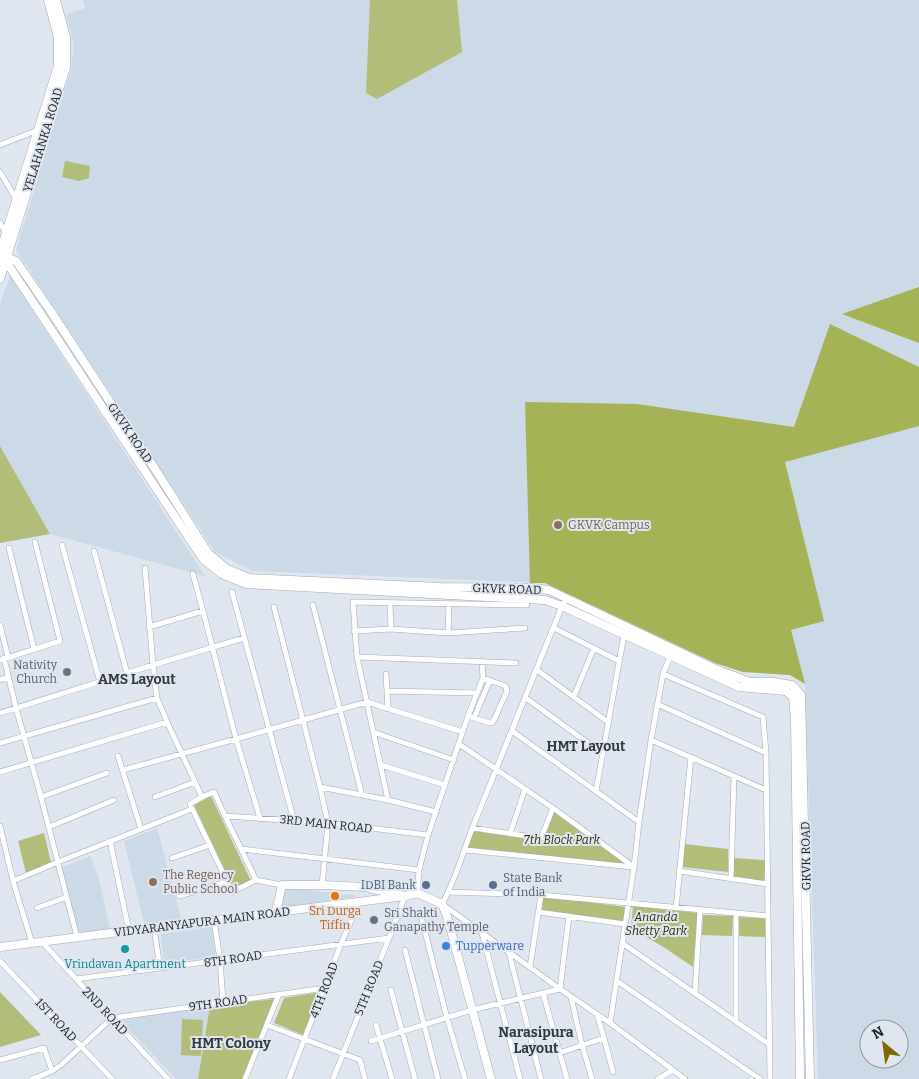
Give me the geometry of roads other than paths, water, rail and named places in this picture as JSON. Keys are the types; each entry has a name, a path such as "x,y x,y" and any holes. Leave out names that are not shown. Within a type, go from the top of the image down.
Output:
{"main road":[{"name":"YELAHANKA ROAD","path":"0,279 6,233 58,66 58,38 48,0"},
{"name":"YELAHANKA ROAD","path":"2,258 66,67 66,37 56,0"},
{"name":"GKVK ROAD","path":"2,258 15,260 52,312 208,553 227,568 249,578 549,590 701,666 738,687 786,690 793,697 795,719 800,1079"},
{"name":"GKVK ROAD","path":"2,258 203,559 222,574 246,584 546,600 624,635 672,653"},
{"name":"GKVK ROAD","path":"701,666 750,682 773,682 792,685 802,695 810,1079"},
{"path":"276,912 282,885 365,887 405,896"},
{"path":"417,893 442,904 447,916 491,1079"},
{"name":"VIDYARANYAPURA MAIN ROAD","path":"0,947 360,902 417,893"},
{"path":"800,1042 809,1042"}],"street":[{"path":"0,146 38,130"},
{"path":"0,172 3,183 16,199"},
{"path":"0,223 6,233"},
{"path":"4,658 60,641 35,542"},
{"path":"62,545 100,682"},
{"path":"9,548 34,649"},
{"path":"94,551 127,673"},
{"path":"145,568 152,665 157,698 202,797"},
{"path":"193,574 236,739 260,818"},
{"path":"232,592 294,821"},
{"path":"567,598 562,606 472,828 449,892 442,904 610,1023 685,1079"},
{"path":"388,800 358,657 354,630 353,602 527,605"},
{"path":"390,604 391,629"},
{"path":"448,633 449,604"},
{"path":"312,605 362,795"},
{"path":"274,607 328,823 322,885"},
{"path":"149,627 203,611"},
{"path":"0,625 8,677 77,937"},
{"path":"354,630 391,629 448,633 525,628"},
{"path":"554,628 619,661"},
{"path":"596,791 624,635"},
{"path":"0,713 244,638"},
{"path":"574,696 594,648"},
{"path":"610,1023 657,704 663,674 672,653"},
{"path":"358,657 516,663"},
{"path":"417,893 419,870 428,835 468,716 483,678 482,661"},
{"path":"537,670 608,722"},
{"path":"386,674 388,709"},
{"path":"663,674 763,717 766,753 770,1079"},
{"path":"0,680 8,677"},
{"path":"468,716 492,723 507,691 503,685 483,678"},
{"path":"474,718 490,680"},
{"path":"387,692 477,693"},
{"path":"0,743 157,698"},
{"path":"526,698 603,754"},
{"path":"123,770 366,702 463,732"},
{"path":"657,704 766,753"},
{"path":"0,772 167,722"},
{"path":"512,731 639,822"},
{"path":"373,732 454,760"},
{"path":"651,740 766,790"},
{"path":"459,744 553,808 634,867"},
{"path":"118,756 141,829"},
{"path":"676,908 691,757"},
{"path":"381,765 445,785"},
{"path":"41,797 108,773"},
{"path":"731,879 734,776"},
{"path":"155,797 196,782"},
{"path":"320,787 388,800 436,812"},
{"path":"510,834 525,790"},
{"path":"256,880 214,792 190,804 232,892 256,880 282,885"},
{"path":"49,827 114,800"},
{"path":"472,828 541,838 553,808"},
{"path":"13,881 192,809"},
{"name":"3RD MAIN ROAD","path":"225,816 328,823 428,835"},
{"path":"0,826 13,881 32,943"},
{"path":"110,841 129,931"},
{"path":"172,858 210,845"},
{"path":"242,849 419,870"},
{"path":"464,850 634,867"},
{"path":"679,871 768,884"},
{"path":"179,896 227,882"},
{"path":"449,892 541,895 768,916"},
{"path":"530,967 541,895"},
{"name":"5TH ROAD","path":"333,1079 405,896"},
{"path":"37,908 67,897"},
{"name":"4TH ROAD","path":"289,1079 341,944 360,902"},
{"path":"695,993 700,910"},
{"path":"538,912 625,924"},
{"path":"736,913 736,1021"},
{"path":"560,989 568,916"},
{"path":"214,920 220,960 223,1002"},
{"path":"422,920 465,1079"},
{"path":"154,928 160,968"},
{"path":"482,933 520,1079"},
{"name":"8TH ROAD","path":"76,979 389,938"},
{"name":"2ND ROAD","path":"42,942 168,1079"},
{"path":"622,943 770,1045"},
{"path":"405,950 438,1079"},
{"path":"509,952 541,1079"},
{"name":"1ST ROAD","path":"0,961 112,1079"},
{"path":"617,981 760,1079"},
{"name":"9TH ROAD","path":"112,1018 325,988"},
{"path":"371,1041 472,1010 560,989"},
{"path":"391,990 415,1079"},
{"path":"543,993 566,1079"},
{"path":"245,1079 279,994"},
{"path":"571,996 592,1079"},
{"path":"597,1014 613,1072"},
{"path":"32,1079 61,1065 112,1018"},
{"path":"267,1025 360,1060 365,1079"},
{"path":"376,1025 392,1079"},
{"path":"559,1053 604,1038"},
{"path":"0,1060 44,1048 52,1071"},
{"path":"658,1079 673,1070"}],"place":[{"name":"GKVK Campus","path":"558,525"},
{"name":"Nativity Church","path":"67,672"},
{"name":"The Regency Public School","path":"153,882"},
{"name":"IDBI Bank","path":"426,885"},
{"name":"State Bank of India","path":"493,885"},
{"name":"Sri Durga Tiffin","path":"335,896"},
{"name":"Sri Shakti Ganapathy Temple","path":"374,920"},
{"name":"Tupperware","path":"446,946"},
{"name":"Vrindavan Apartment","path":"125,949"}],"district":[{"name":"AMS Layout","path":"137,679"},
{"name":"HMT Layout","path":"586,746"},
{"name":"Narasipura Layout","path":"536,1040"},
{"name":"HMT Colony","path":"231,1043"}],"park label":[{"name":"7th Block Park","path":"562,840"},
{"name":"Ananda Shetty Park","path":"656,924"}]}
